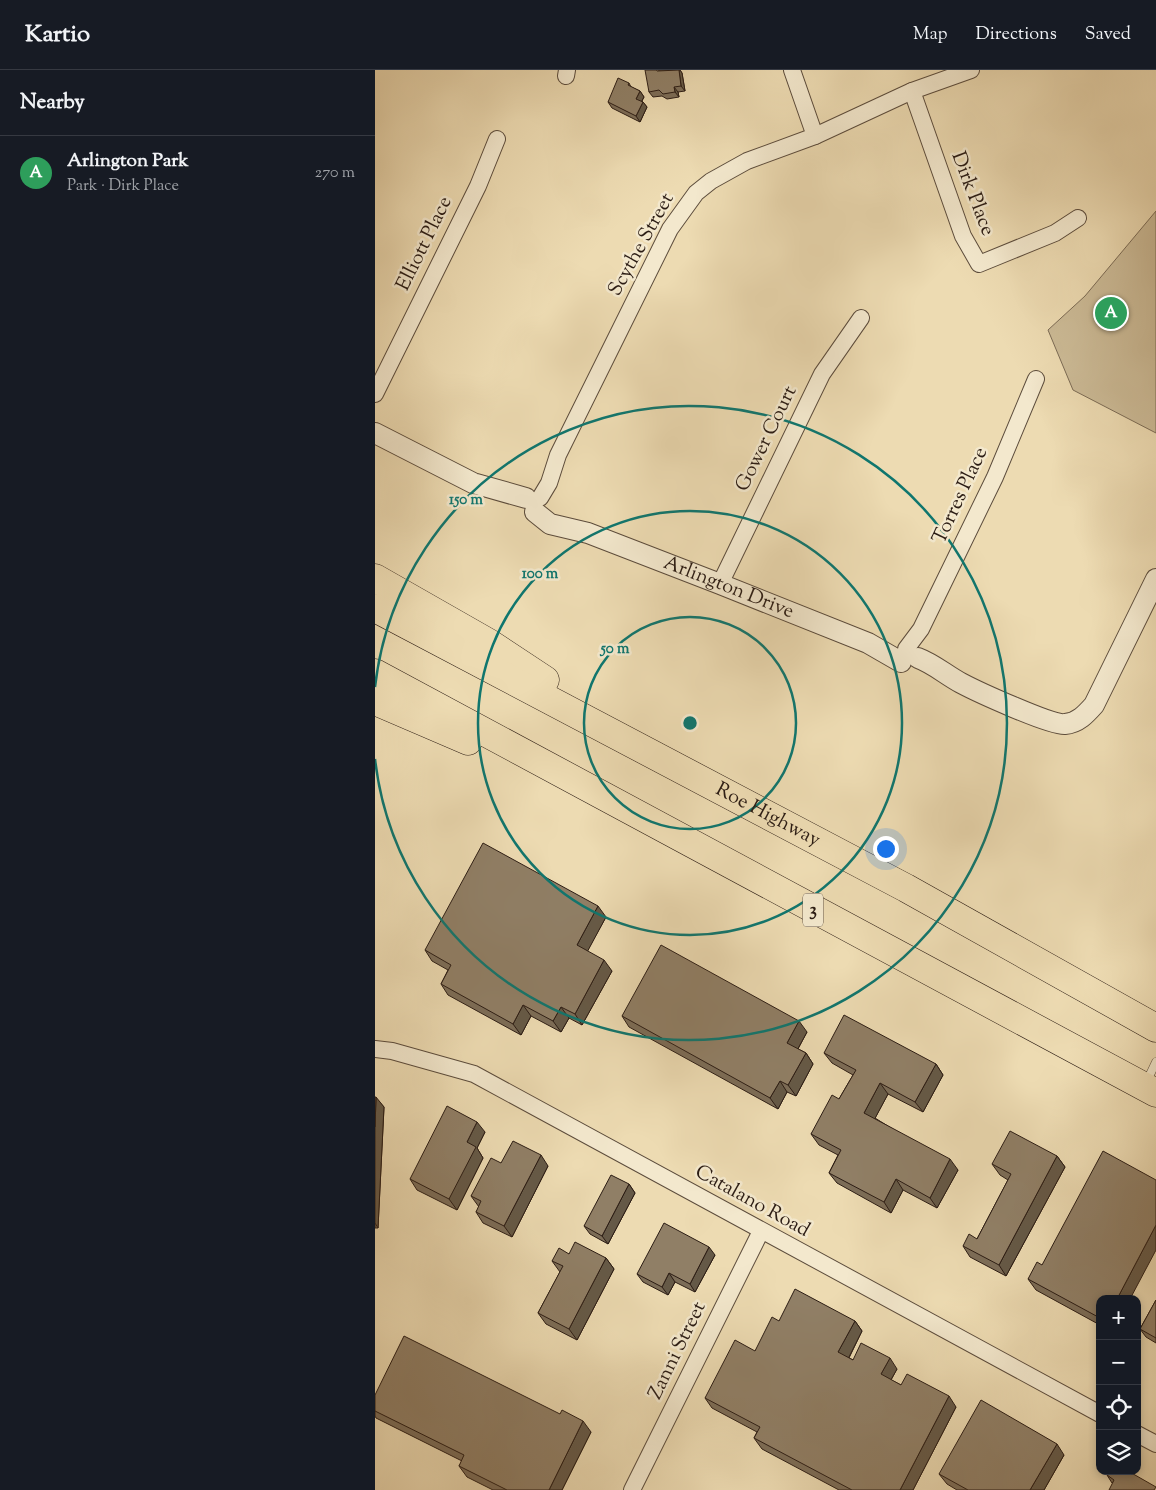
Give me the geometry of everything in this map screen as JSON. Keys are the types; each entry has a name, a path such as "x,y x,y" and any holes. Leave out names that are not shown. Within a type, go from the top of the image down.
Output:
{"highway":[{"path":"375,578 489,643 682,769"},
{"name":"Roe Highway","path":"375,608 906,888 1156,1028"},
{"name":"3","path":"375,673 1150,1090"},
{"path":"375,701 608,799"}],"street":[{"path":"792,70 815,136"},
{"name":"Scythe Street","path":"533,502 549,484 558,455 670,229 683,208 703,186 747,161 815,136 912,91 971,70"},
{"name":"Dirk Place","path":"912,91 963,236 979,264 1055,233 1078,218"},
{"name":"Elliott Place","path":"375,394 478,186 497,139"},
{"name":"Gower Court","path":"720,584 822,374 861,318"},
{"name":"Torres Place","path":"909,657 995,477 1036,379"},
{"name":"Arlington Drive","path":"375,434 473,483 493,497 513,506 533,502 588,533 868,643 909,657 943,679 961,683 1049,720 1065,724 1081,718 1094,705 1156,579"},
{"name":"Catalano Road","path":"375,1049 392,1051 474,1074 542,1109 761,1232 1096,1412"},
{"name":"Zanni Street","path":"633,1490 761,1232"},
{"path":"1141,1436 1156,1444"}],"lane":[{"path":"1150,1090 1156,1062"}],"shaded area":[{"path":"1156,211 1156,433 1073,390 1048,330 1085,296"}],"building":[{"path":"645,70 679,70 681,86 674,87 675,92 663,94 659,90 649,92"},
{"path":"618,78 640,91 636,99 643,102 636,116 608,102"},
{"path":"483,843 598,906 577,945 604,960 575,1014 561,1007 553,1021 523,1005 513,1024 441,984 451,965 425,950"},
{"path":"661,945 799,1021 787,1043 806,1053 788,1085 780,1081 770,1098 622,1016"},
{"path":"844,1015 936,1064 915,1102 880,1083 864,1113 950,1159 930,1198 896,1179 884,1202 829,1173 841,1150 811,1134 832,1095 839,1099 856,1070 824,1053"},
{"path":"447,1106 477,1122 467,1142 476,1147 449,1199 410,1179"},
{"path":"1010,1131 1057,1156 999,1265 963,1246 969,1234 977,1239 1011,1174 992,1164"},
{"path":"513,1141 541,1155 504,1226 476,1212 481,1201 471,1196 491,1158 501,1163"},
{"path":"1103,1151 1156,1180 1156,1225 1119,1295 1096,1295 1096,1316 1028,1279 1037,1262 1042,1265"},
{"path":"611,1175 629,1184 602,1236 584,1226"},
{"path":"664,1223 709,1247 690,1284 669,1273 662,1287 637,1274"},
{"path":"575,1242 606,1258 569,1329 538,1313 563,1266 552,1261 559,1248 569,1254"},
{"path":"795,1289 855,1321 838,1352 853,1360 861,1343 890,1358 881,1374 901,1385 907,1374 949,1396 900,1490 852,1490 754,1438 760,1427 705,1398 735,1340 755,1351 772,1317 779,1321"},
{"path":"1156,1300 1156,1338 1141,1330"},
{"path":"404,1336 560,1414 562,1410 583,1421 549,1490 507,1490 459,1466 464,1455 375,1411 375,1395"},
{"path":"981,1400 1057,1444 1030,1490 968,1490 939,1474"},
{"path":"1107,1475 1135,1475 1156,1487 1154,1490 1109,1490 1114,1480"}],"place":[{"name":"Arlington Park","path":"1111,313"}]}
